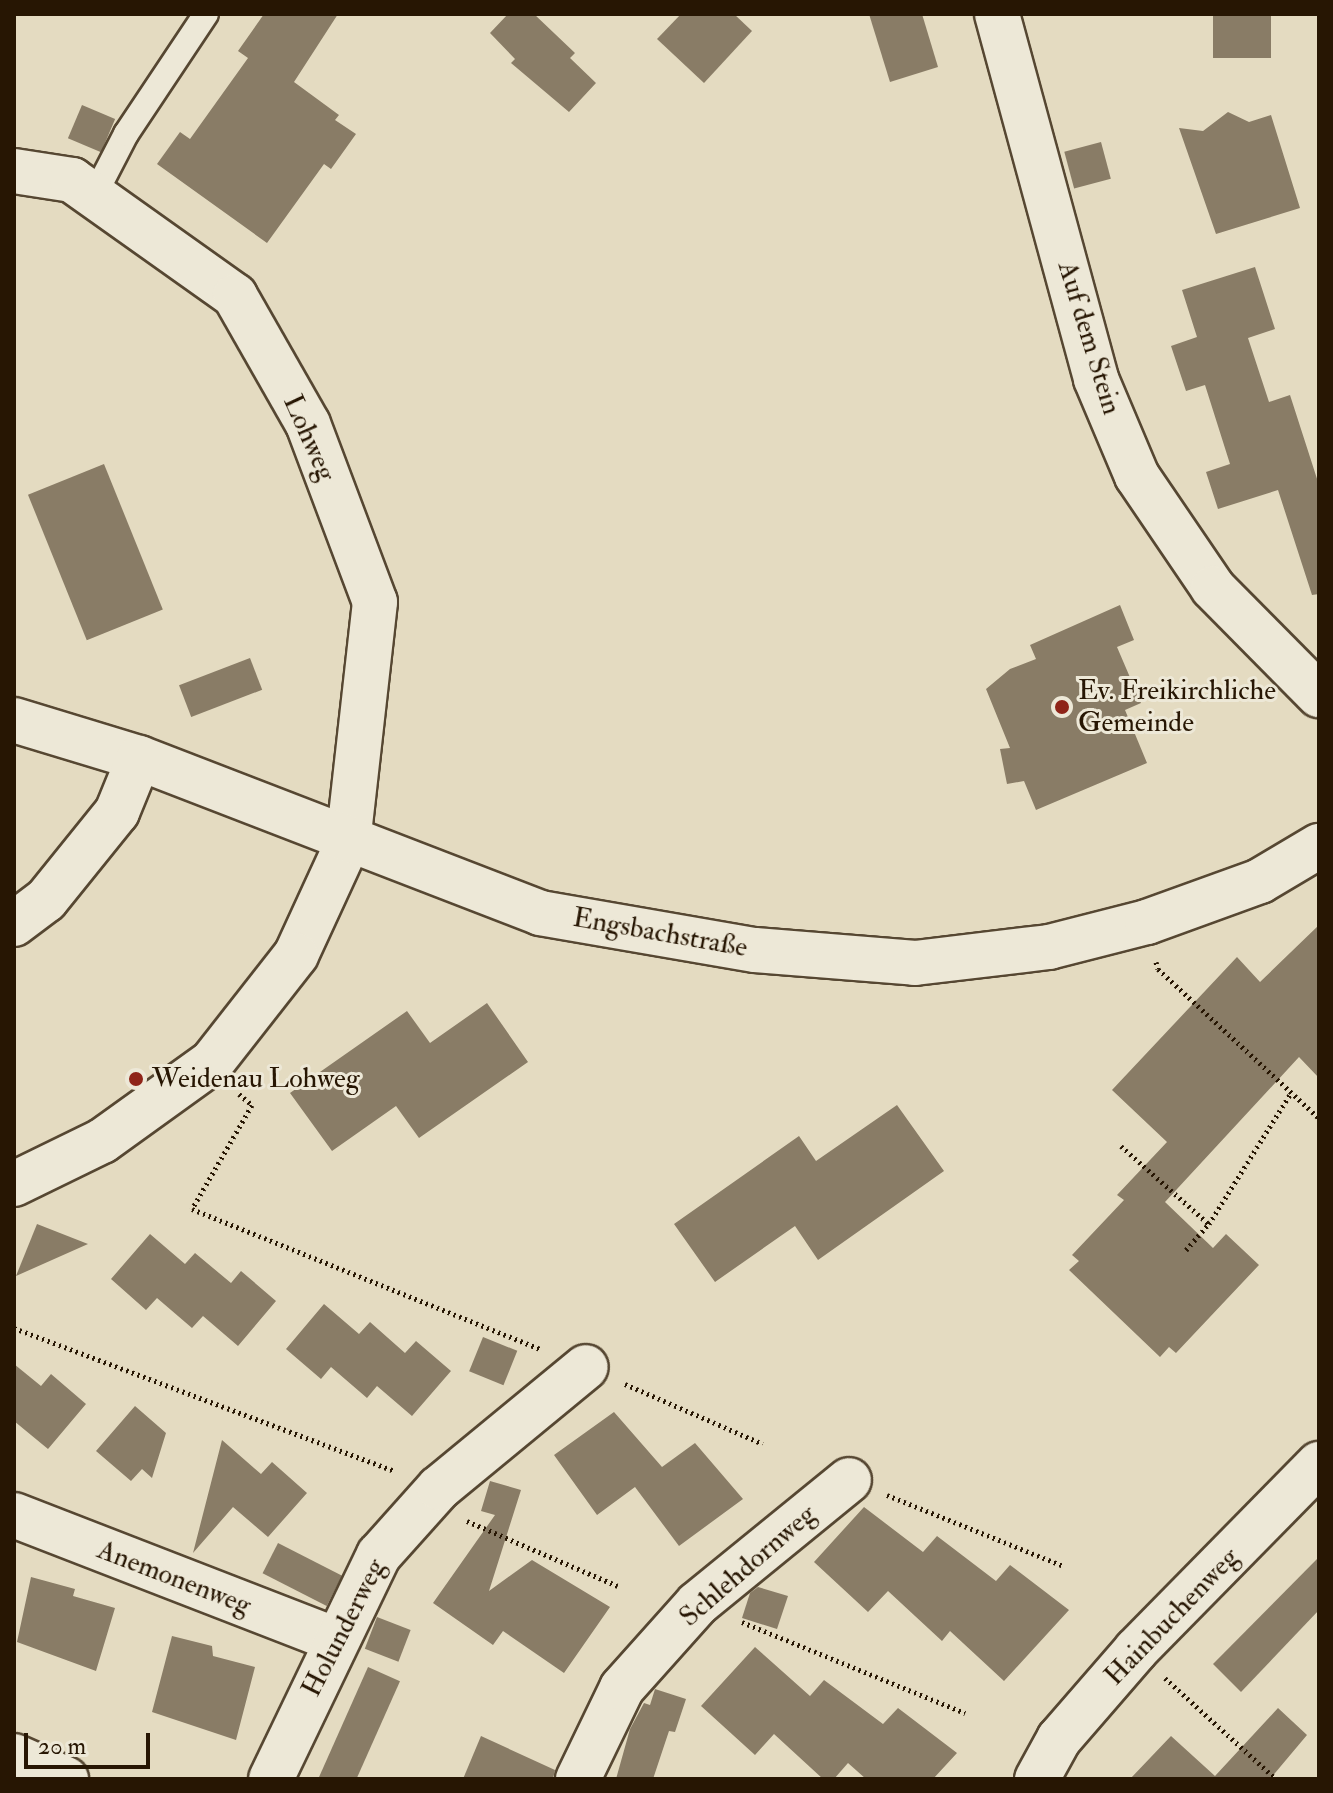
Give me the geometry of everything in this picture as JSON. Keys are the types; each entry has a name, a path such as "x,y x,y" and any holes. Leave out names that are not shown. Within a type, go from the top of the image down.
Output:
{"street":[{"name":"Auf dem Stein","path":"997,14 1096,379 1137,476 1213,588 1319,695"},
{"name":"Lohweg","path":"14,171 72,180 235,296 308,424 375,602 348,842 296,955 206,1067 102,1141 14,1184"},
{"name":"Engsbachstraße","path":"14,720 139,758 348,842 540,913 755,950 915,963 1049,947 1147,922 1260,881 1319,846"},
{"path":"14,924 46,900 117,812 139,758"},
{"name":"Holunderweg","path":"271,1779 334,1639 379,1555 432,1496 586,1367"},
{"name":"Hainbuchenweg","path":"1037,1779 1059,1739 1136,1650 1319,1464"},
{"name":"Schlehdornweg","path":"578,1779 622,1688 697,1604 849,1480"},
{"name":"Anemonenweg","path":"14,1515 334,1639"},
{"path":"14,1756 66,1779"}],"lane":[{"path":"94,196 126,134 206,14"}],"path":[{"path":"1158,969 1319,1118"},
{"path":"206,1067 252,1105 192,1209 586,1367 763,1444"},
{"path":"1186,1250 1209,1224 1291,1093"},
{"path":"1121,1146 1209,1224"},
{"path":"14,1328 432,1496 618,1586"},
{"path":"849,1480 1064,1566"},
{"path":"697,1604 965,1713"},
{"path":"1167,1680 1276,1779"}],"building":[{"path":"264,14 338,14 294,82 339,115 335,120 356,134 331,169 324,164 267,243 157,164 180,132 190,139 248,58 238,51"},
{"path":"508,14 534,14 575,53 570,58 596,83 569,112 511,63 515,59 490,33"},
{"path":"681,14 734,14 752,31 704,83 657,39"},
{"path":"869,14 922,14 938,67 890,82"},
{"path":"1213,14 1271,14 1271,58 1213,58"},
{"path":"82,105 115,119 101,152 68,138"},
{"path":"1228,112 1249,122 1271,115 1300,208 1216,234 1179,128 1203,131"},
{"path":"1101,142 1111,179 1074,189 1064,152"},
{"path":"1255,267 1275,329 1248,338 1269,402 1290,395 1319,485 1319,594 1312,595 1278,490 1218,509 1206,472 1230,464 1205,385 1186,391 1171,346 1197,337 1182,290"},
{"path":"104,464 163,610 87,640 28,495"},
{"name":"Ev. Freikirchliche Gemeinde","path":"1120,605 1134,640 1117,647 1141,703 1125,710 1147,763 1036,810 1024,781 1007,784 1000,749 1010,748 986,689 1010,669 1036,659 1030,645"},
{"path":"250,658 262,690 191,717 179,685"},
{"path":"1319,925 1319,1078 1299,1057 1165,1202 1213,1248 1226,1234 1259,1265 1176,1353 1169,1347 1160,1357 1069,1270 1079,1261 1072,1255 1124,1200 1117,1195 1167,1142 1112,1090 1237,957 1260,982"},
{"path":"487,1003 528,1062 419,1138 396,1106 332,1151 290,1093 407,1011 430,1043"},
{"path":"897,1105 944,1171 818,1260 795,1226 715,1282 674,1224 799,1136 816,1161"},
{"path":"37,1224 88,1244 16,1276"},
{"path":"150,1234 185,1264 195,1253 231,1283 241,1271 276,1301 238,1346 203,1316 192,1328 157,1298 146,1310 111,1279"},
{"path":"324,1304 359,1334 370,1322 405,1353 416,1341 451,1371 412,1416 377,1386 367,1398 331,1367 321,1379 286,1349"},
{"path":"483,1337 517,1351 503,1385 469,1371"},
{"path":"14,1364 41,1386 51,1374 86,1404 48,1449 14,1421"},
{"path":"135,1406 166,1433 152,1478 142,1469 131,1481 96,1451"},
{"path":"614,1412 662,1467 695,1443 743,1499 679,1546 635,1487 597,1515 554,1455"},
{"path":"222,1440 261,1474 272,1462 307,1493 268,1537 233,1507 193,1553"},
{"path":"490,1481 521,1490 489,1591 532,1560 610,1607 564,1673 503,1631 493,1645 433,1603 495,1515 481,1511"},
{"path":"864,1507 923,1552 937,1536 996,1581 1010,1565 1069,1610 1004,1681 950,1631 942,1641 888,1591 868,1612 814,1562"},
{"path":"278,1543 342,1576 327,1606 263,1573"},
{"path":"1319,1557 1319,1610 1241,1692 1213,1664"},
{"path":"31,1577 75,1589 73,1596 115,1608 96,1671 17,1642"},
{"path":"758,1587 788,1596 777,1629 742,1618 750,1593"},
{"path":"377,1617 411,1630 398,1662 365,1649"},
{"path":"172,1636 212,1646 213,1656 255,1667 236,1740 152,1712"},
{"path":"755,1647 810,1696 824,1680 883,1724 898,1708 957,1753 933,1779 866,1779 848,1763 834,1779 823,1779 774,1734 755,1755 701,1706"},
{"path":"368,1667 400,1681 356,1779 318,1778"},
{"path":"655,1689 686,1699 675,1732 669,1731 653,1779 616,1779 630,1729 644,1703 650,1705"},
{"path":"1278,1708 1307,1735 1270,1779 1130,1779 1171,1736 1215,1776"},
{"path":"481,1736 555,1770 553,1779 463,1779"}],"place":[{"name":"Ev. Freikirchliche Gemeinde","path":"1062,707"},
{"name":"Weidenau Lohweg","path":"136,1079"}]}
